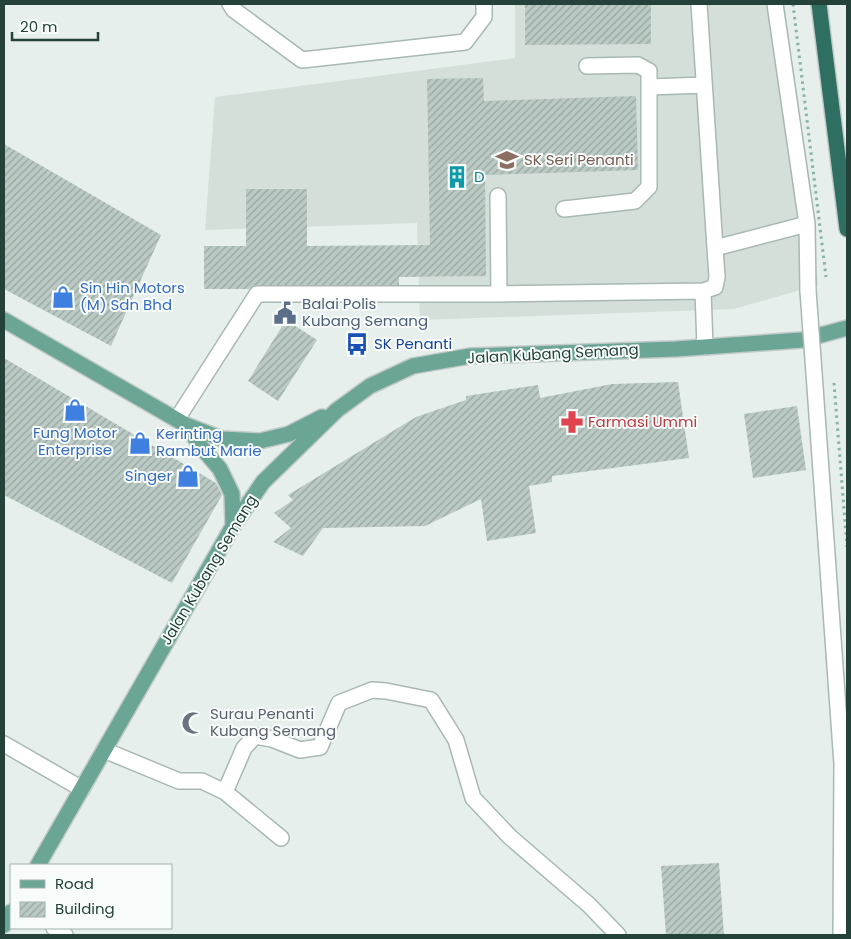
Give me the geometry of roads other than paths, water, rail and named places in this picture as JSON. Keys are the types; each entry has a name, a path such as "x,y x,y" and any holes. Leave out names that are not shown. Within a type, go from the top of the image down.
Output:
{"highway":[{"path":"819,4 847,229"}],"main road":[{"path":"4,320 181,422 222,439 260,441 289,434 337,410"},
{"name":"Jalan Kubang Semang","path":"39,864 233,526 263,482 337,410 370,386 413,366 470,356 704,347 802,340 847,328"},
{"path":"181,422 220,469 232,494 233,526"},
{"path":"4,925 10,914"}],"street":[{"path":"230,4 234,10 302,60 465,42 484,17 484,4"},
{"path":"181,422 257,294 499,294 703,290 715,286 717,277 699,4"},
{"path":"775,4 807,224 808,291 842,764 841,935"},
{"path":"564,209 635,200 649,187 649,71 638,65 587,66"},
{"path":"649,87 704,85"},
{"path":"498,196 499,294"},
{"path":"715,248 807,224"},
{"path":"703,290 704,347"},
{"path":"226,792 244,748 255,736 272,739 300,750 320,747 339,703 372,690 432,700 456,740 473,798 510,837 589,905 618,935"},
{"path":"4,744 82,789"},
{"path":"104,750 179,781 202,781 226,792 281,838"}],"place":[{"name":"SK Seri Penanti","path":"507,160"},
{"name":"D","path":"457,177"},
{"name":"Sin Hin Motors (M) Sdn Bhd","path":"63,297"},
{"name":"Balai Polis Kubang Semang","path":"285,313"},
{"name":"SK Penanti","path":"357,344"},
{"name":"Fung Motor Enterprise","path":"75,410"},
{"name":"Farmasi Ummi","path":"572,422"},
{"name":"Kerinting Rambut Marie","path":"140,443"},
{"name":"Singer","path":"188,476"},
{"name":"Surau Penanti Kubang Semang","path":"193,723"}]}
